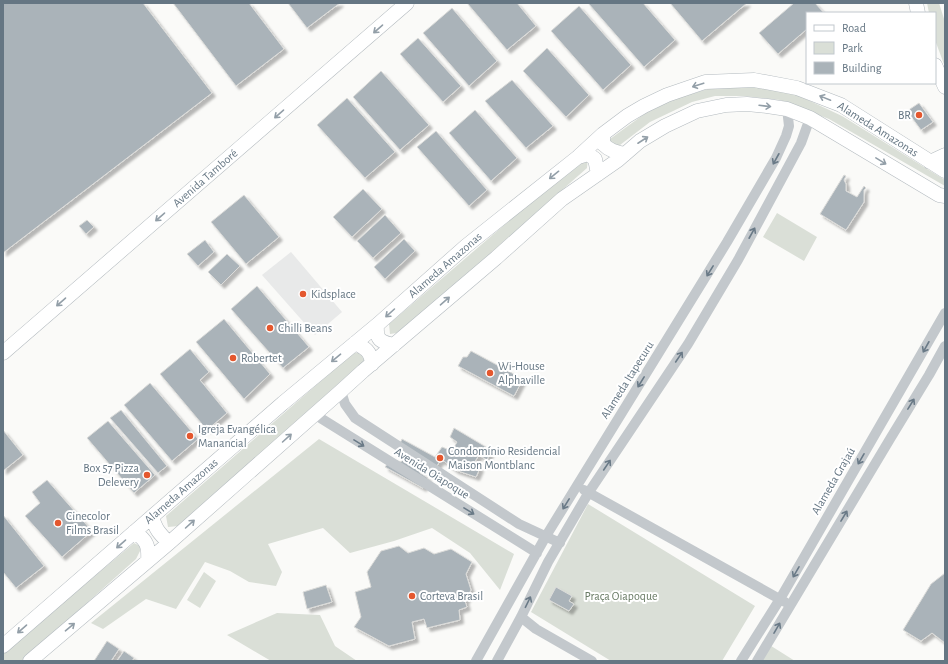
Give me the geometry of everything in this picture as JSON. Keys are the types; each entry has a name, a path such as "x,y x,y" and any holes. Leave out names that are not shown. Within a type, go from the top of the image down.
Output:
{"main road":[{"name":"Avenida Tamboré","path":"3,353 407,3"},
{"path":"936,67 945,87"},
{"name":"Alameda Amazonas","path":"3,646 377,325 466,246 578,157 603,134 633,112 668,95 705,82 754,80 797,88 841,105 945,171"},
{"name":"Alameda Amazonas","path":"30,661 169,543 314,414 496,258 562,198 598,174 640,141 665,126 697,111 726,105 746,104 787,109 810,118 943,197"},
{"path":"603,134 603,144 607,149 612,152 625,154"},
{"path":"578,157 588,154 594,159 598,174"},
{"path":"930,162 945,154"},
{"path":"377,325 378,338 382,342 394,345"},
{"path":"355,343 371,354 372,364"},
{"path":"152,517 158,533 169,543"},
{"path":"134,532 141,536 146,543 149,550 148,561"}],"street":[{"name":"Alameda Itapecuru","path":"478,657 546,536 728,242 776,158 789,126 787,109"},
{"path":"486,644 498,658 521,617 548,562 589,492 688,344 738,260 801,143 810,118"},
{"path":"786,136 801,143"},
{"name":"Alameda Grajaú","path":"741,661 780,599 945,313"},
{"path":"757,661 945,346"},
{"path":"654,362 670,371"},
{"name":"Avenida Oiapoque","path":"341,391 345,404 354,418 519,524 560,543"},
{"name":"Avenida Oiapoque","path":"314,414 340,432 537,553"},
{"path":"340,432 354,418"},
{"path":"870,444 874,453 880,454"},
{"path":"577,486 790,605"},
{"path":"521,617 536,629 592,661"},
{"path":"478,657 492,661"}],"shaded area":[{"name":"Kidsplace","path":"291,252 342,312 315,335 262,275"}],"green space":[{"path":"927,3 939,3 945,22 945,67 936,43 936,12 929,12"},
{"path":"756,87 793,93 842,116 945,180 945,186 829,119 780,100 744,96 715,96 692,102 650,122 620,145 615,147 611,145 610,139 654,107 711,88"},
{"path":"588,157 587,168 448,291 397,333 390,334 389,324 581,159"},
{"path":"777,213 817,237 804,261 763,237"},
{"path":"353,353 359,353 365,360 179,526 168,527 166,516"},
{"path":"319,439 514,554 500,590 470,553 432,528 394,541 350,553 323,528 268,544 282,572 276,586 249,582 230,571 205,562 176,609 146,599 103,629 91,623"},
{"name":"Praça Oiapoque","path":"588,504 755,606 722,661 611,661 531,612"},
{"path":"134,543 142,547 136,559 22,661 3,661 3,653"},
{"path":"204,572 216,581 200,608 187,600"},
{"path":"277,613 320,615 335,646 357,661 271,661 227,635"},
{"path":"768,644 795,661 757,661"}],"building":[{"path":"3,3 143,3 212,93 3,253"},
{"path":"173,3 249,3 284,49 236,86"},
{"path":"288,3 340,3 307,28"},
{"path":"467,3 517,3 536,26 507,50"},
{"path":"588,3 643,3 675,40 644,67"},
{"path":"670,3 747,3 702,41"},
{"path":"794,3 815,3 823,12 806,12 806,30 778,54 759,33"},
{"path":"579,6 631,65 603,90 551,31"},
{"path":"452,8 497,61 469,86 423,33"},
{"path":"418,38 461,86 443,102 400,54"},
{"path":"547,48 589,95 566,117 523,71"},
{"path":"381,71 429,125 400,150 353,97"},
{"path":"512,80 553,126 526,148 485,101"},
{"path":"347,98 395,152 365,178 317,125"},
{"name":"BR","path":"919,103 933,122 921,130 907,111"},
{"path":"475,110 517,158 491,181 449,133"},
{"path":"436,131 487,190 469,206 417,147"},
{"path":"844,175 846,176 844,180 846,184 846,191 857,197 864,186 866,188 864,190 864,202 846,230 820,214"},
{"path":"363,189 382,209 352,237 333,217"},
{"path":"244,195 279,237 246,264 211,222"},
{"path":"385,215 401,233 373,258 357,241"},
{"path":"87,220 94,227 86,234 79,226"},
{"path":"404,239 415,251 385,279 374,267"},
{"path":"205,240 214,252 198,266 187,254"},
{"path":"227,254 240,266 221,285 208,272"},
{"name":"Chilli Beans","path":"257,286 309,347 283,368 231,309"},
{"name":"Robertet","path":"224,319 270,374 244,399 196,342"},
{"path":"190,349 209,372 200,380 227,413 207,430 160,374"},
{"name":"Wi-House Alphaville","path":"471,351 523,379 514,396 458,366 463,357 467,357"},
{"path":"150,383 198,439 172,461 124,405"},
{"path":"121,410 167,466 158,473 110,418"},
{"path":"108,421 155,475 134,493 87,438"},
{"name":"Condomínio Residencial Maison Montblanc","path":"454,428 491,450 487,460 479,455 474,463 480,468 476,477 455,470 444,461 440,461 433,472 424,467 420,473 428,478 423,488 385,467 391,459 401,462 404,455 397,450 402,439 435,457 442,447 452,451 457,442 450,437"},
{"path":"3,430 23,455 3,471"},
{"name":"Cinecolor Films Brasil","path":"47,480 92,531 62,557 25,516 40,503 32,492"},
{"path":"3,515 44,566 16,588 3,572"},
{"name":"Corteva Brasil","path":"399,546 408,553 424,548 434,554 451,549 472,562 466,574 471,590 465,601 467,607 459,610 460,620 427,628 424,619 412,622 415,639 389,646 354,627 361,617 355,592 371,587 367,572 381,551"},
{"path":"945,573 945,643 932,633 921,641 903,630 931,584"},
{"path":"326,585 332,602 307,609 303,592"},
{"path":"556,587 572,596 569,601 574,604 569,611 549,600"},
{"path":"107,641 119,649 111,661 94,661"},
{"path":"124,651 134,658 132,661 117,661"}],"place":[{"name":"BR","path":"919,115"},
{"name":"Kidsplace","path":"303,294"},
{"name":"Chilli Beans","path":"270,328"},
{"name":"Robertet","path":"233,358"},
{"name":"Wi-House Alphaville","path":"490,373"},
{"name":"Igreja Evangélica Manancial","path":"190,436"},
{"name":"Condomínio Residencial Maison Montblanc","path":"440,458"},
{"name":"Box 57 Pizza Delevery","path":"147,475"},
{"name":"Cinecolor Films Brasil","path":"58,523"},
{"name":"Corteva Brasil","path":"412,596"}]}
